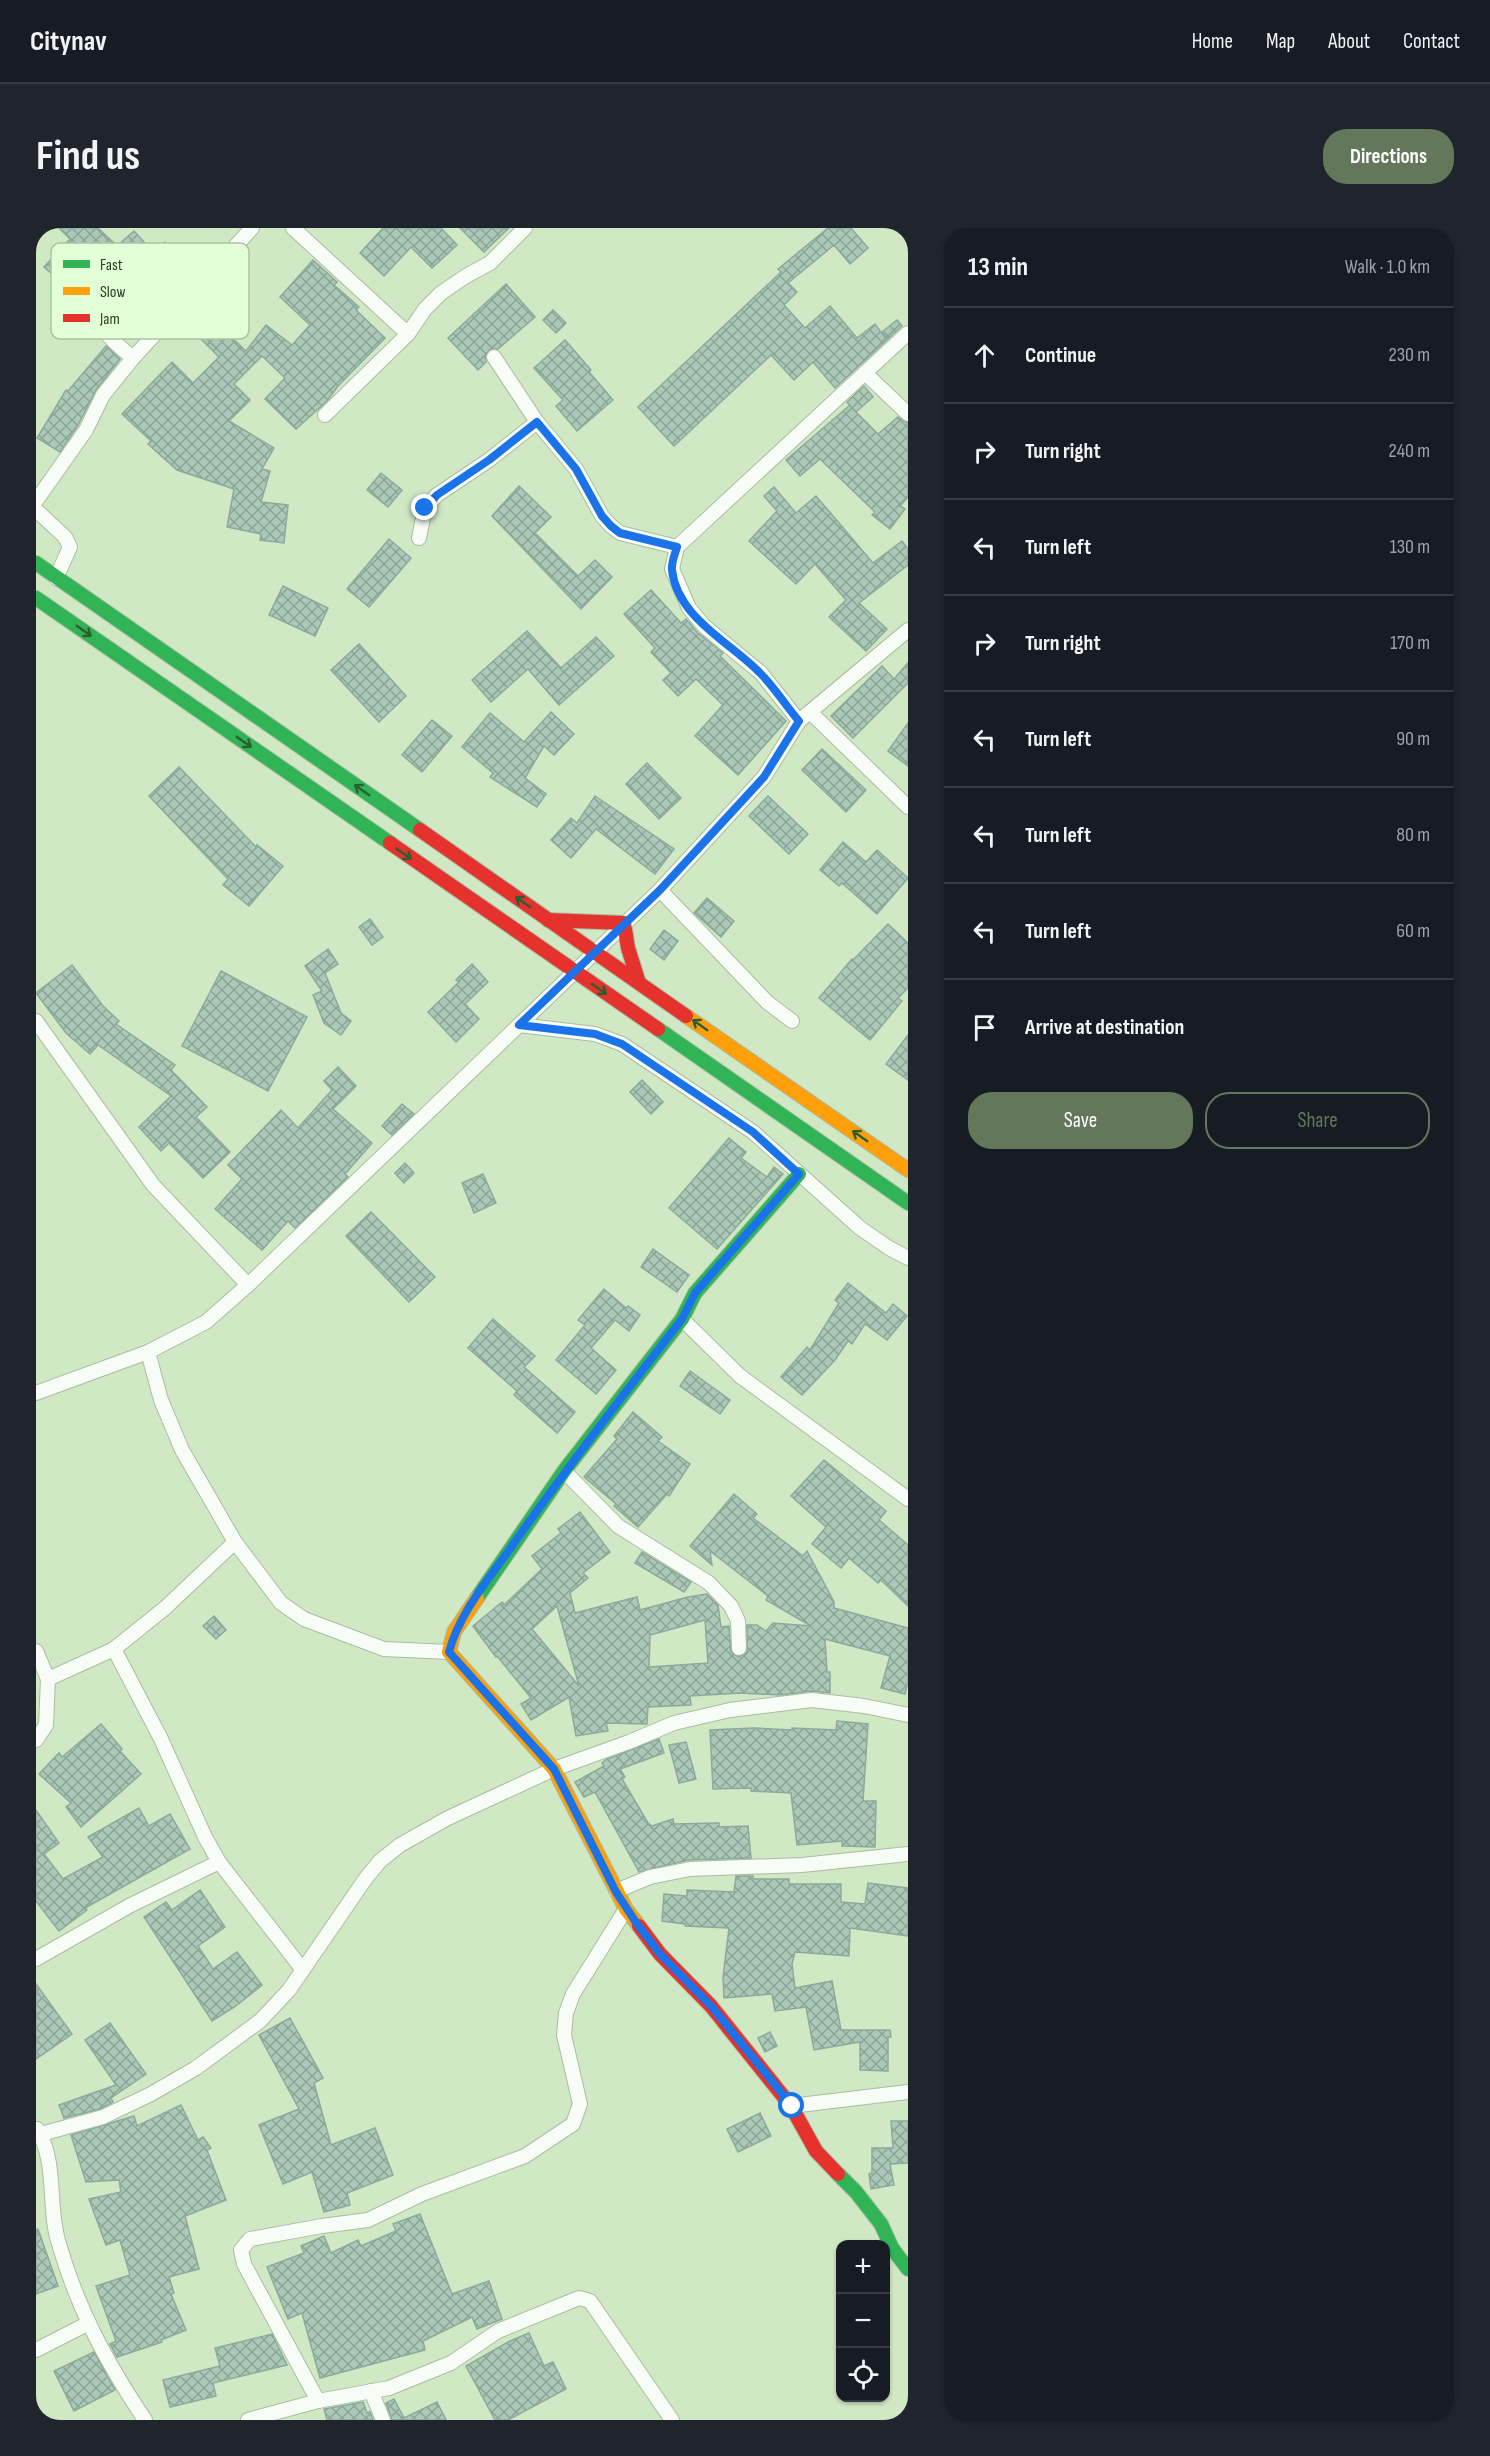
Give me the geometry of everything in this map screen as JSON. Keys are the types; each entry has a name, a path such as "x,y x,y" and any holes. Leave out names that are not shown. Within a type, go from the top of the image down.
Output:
{"main road":[{"path":"36,563 908,1170"},
{"path":"36,598 908,1203"},
{"path":"548,920 624,923 628,948 639,983"},
{"path":"799,1174 695,1293 682,1319 564,1472 454,1632 449,1652 554,1769 626,1910 660,1954 711,2006 792,2106 816,2151 856,2192 908,2269"}],"street":[{"path":"238,243 252,228"},
{"path":"293,228 408,334"},
{"path":"325,416 408,334 425,309 441,293 490,263 525,228"},
{"path":"799,721 760,673 704,626 689,608 679,591 672,569 677,547 908,333"},
{"path":"110,339 133,358"},
{"path":"36,501 87,430 104,395 150,339"},
{"path":"494,357 537,422 576,469 602,516 611,526 620,533 677,547"},
{"path":"865,373 908,414"},
{"path":"419,538 425,508 437,495 489,460 537,422"},
{"path":"36,510 65,537 70,547 56,578"},
{"path":"36,1393 148,1352 206,1322 248,1285 660,890 764,777 799,721 908,630"},
{"path":"811,713 908,807"},
{"path":"660,890 767,1002 792,1021"},
{"path":"36,1021 153,1185 248,1285"},
{"path":"519,1025 595,1034 622,1044 753,1132 860,1228 908,1258"},
{"path":"682,1319 740,1376 908,1499"},
{"path":"148,1352 161,1400 182,1450 235,1542 281,1603 304,1619 384,1649 449,1652"},
{"path":"564,1472 618,1526 709,1583 731,1606 738,1621 739,1648"},
{"path":"48,1679 114,1649 165,1608 235,1542"},
{"path":"114,1649 161,1739 219,1863 303,1970"},
{"path":"36,1651 48,1679 46,1725 36,1740"},
{"path":"145,2420 109,2365 87,2324 58,2243 49,2156 38,2131 104,2117 151,2094 196,2068 261,2021 289,1990 366,1878 381,1861 400,1845 448,1818 554,1769 629,1742 674,1722 730,1710 812,1700 864,1706 908,1715"},
{"path":"616,1892 650,1877 690,1869 802,1865 908,1854"},
{"path":"36,1959 129,1906 219,1863"},
{"path":"318,2401 244,2264 241,2250 250,2239 368,2220 422,2194 525,2156 573,2124 580,2104 564,2035 566,2013 573,1994 626,1910"},
{"path":"792,2106 908,2092"},
{"path":"248,2420 318,2401 389,2388 451,2363 498,2331 579,2298 590,2301 672,2420"},
{"path":"36,2350 87,2324"},
{"path":"371,2391 383,2420"}],"building":[{"path":"59,228 98,228 114,243 66,243 70,239"},
{"path":"383,228 441,228 457,245 432,268 411,247 384,276 360,253"},
{"path":"460,228 509,228 484,252"},
{"path":"828,228 851,228 868,248 850,264 834,245 788,283 797,292 784,305 805,328 830,306 857,338 875,324 887,340 835,388 813,362 794,380 771,355 674,446 638,407 781,272 778,269"},
{"path":"134,231 145,243 120,243"},
{"path":"51,259 51,273 44,267"},
{"path":"313,260 337,282 334,285 359,307 356,310 385,338 338,386 327,401 296,429 265,399 285,378 262,356 234,384 250,400 229,421 274,448 262,469 270,471 261,502 288,505 284,543 260,540 261,534 227,527 234,489 177,470 148,444 151,441 122,414 172,362 193,383 219,357 201,339 234,339 246,351 266,325 292,345 310,325 280,297"},
{"path":"506,284 535,317 498,349 489,350 485,357 486,362 478,370 448,338"},
{"path":"553,310 566,323 556,333 543,320"},
{"path":"897,320 902,326 888,339 882,332"},
{"path":"565,340 613,400 577,431 556,406 563,400 534,368"},
{"path":"106,346 120,359 96,390 78,425 60,452 37,438 66,390 68,391"},
{"path":"864,386 873,397 856,412 878,434 898,417 908,423 908,497 900,506 905,509 890,529 872,515 875,512 820,459 800,476 786,460 850,405 847,402"},
{"path":"381,473 402,490 388,507 367,490"},
{"path":"519,486 551,517 535,533 578,576 595,560 612,577 581,609 492,516"},
{"path":"774,487 796,513 816,496 873,563 902,541 908,549 908,565 859,603 887,629 866,651 829,617 846,600 815,564 796,584 749,541 777,511 764,496"},
{"path":"389,539 411,558 369,607 347,589"},
{"path":"283,586 328,608 315,636 269,615"},
{"path":"651,590 681,623 686,619 698,633 723,653 720,656 786,721 738,775 695,736 723,705 696,679 678,696 663,680 671,673 651,652 655,648 624,614"},
{"path":"527,631 561,668 596,637 614,656 559,705 528,669 491,702 472,680"},
{"path":"359,644 406,696 379,722 331,670"},
{"path":"908,663 908,683 853,738 831,716 882,666 894,679"},
{"path":"551,712 574,734 554,755 544,746 525,778 546,794 537,807 490,777 493,773 462,747 490,713 524,742"},
{"path":"432,720 452,736 422,772 402,755"},
{"path":"908,723 908,766 888,751"},
{"path":"822,749 866,790 846,812 802,770"},
{"path":"647,763 681,798 659,819 626,784"},
{"path":"179,767 256,847 257,845 283,866 249,906 223,885 228,879 149,796"},
{"path":"595,796 674,849 655,874 596,829 571,858 551,840 571,818 577,823"},
{"path":"768,796 808,834 789,854 749,816"},
{"path":"843,842 866,862 877,850 908,878 877,914 842,883 839,886 820,870"},
{"path":"707,898 734,921 721,937 694,913"},
{"path":"370,919 383,937 372,945 359,927"},
{"path":"888,924 908,943 908,988 898,998 902,1001 870,1040 819,998 852,959"},
{"path":"664,930 678,941 664,960 650,949"},
{"path":"328,949 338,964 325,973 341,1013 351,1021 341,1035 324,1023 313,995 322,991 305,966"},
{"path":"472,964 488,982 465,1004 479,1019 456,1042 428,1012 459,982 456,980"},
{"path":"72,965 103,1006 119,1021 116,1024 175,1065 171,1070 207,1107 196,1117 230,1152 203,1178 169,1143 161,1151 139,1127 171,1096 98,1045 90,1054 66,1033 36,993"},
{"path":"221,971 307,1017 268,1091 182,1046"},
{"path":"908,1035 908,1080 886,1064"},
{"path":"338,1067 356,1086 333,1109 372,1143 345,1174 348,1177 295,1228 288,1221 262,1250 215,1209 242,1179 228,1165 281,1110 298,1128 332,1090 324,1081"},
{"path":"642,1080 663,1102 651,1114 630,1092"},
{"path":"402,1104 414,1114 392,1135 382,1126"},
{"path":"729,1138 746,1152 741,1158 767,1177 774,1167 783,1174 717,1249 669,1208"},
{"path":"405,1163 414,1173 404,1183 395,1173"},
{"path":"483,1174 496,1203 474,1213 462,1183"},
{"path":"371,1212 435,1277 409,1302 346,1236"},
{"path":"653,1249 689,1275 677,1292 641,1267"},
{"path":"848,1283 886,1313 893,1304 907,1316 887,1340 865,1324 852,1344 848,1341 835,1360 802,1395 781,1377 807,1347 810,1350 839,1303 835,1300"},
{"path":"604,1289 626,1308 628,1306 640,1315 629,1331 615,1320 591,1348 616,1370 596,1394 556,1360 585,1325 578,1320"},
{"path":"493,1319 535,1356 524,1367 575,1412 557,1433 514,1395 517,1391 468,1348"},
{"path":"690,1371 730,1400 720,1414 680,1386"},
{"path":"633,1412 662,1437 658,1441 690,1464 669,1496 667,1494 638,1527 614,1506 616,1504 584,1477 617,1439 614,1436"},
{"path":"824,1460 886,1511 879,1520 908,1545 908,1606 881,1580 878,1583 849,1558 841,1568 812,1544 826,1527 791,1496"},
{"path":"734,1494 757,1514 753,1518 803,1556 807,1551 834,1602 834,1608 908,1628 908,1681 905,1694 881,1688 890,1656 825,1639 827,1672 830,1672 830,1693 811,1691 781,1695 740,1693 690,1696 691,1705 648,1707 647,1724 606,1723 608,1731 576,1736 569,1697 531,1720 521,1704 531,1698 473,1626 502,1602 504,1605 542,1569 532,1556 561,1533 558,1529 580,1512 610,1552 583,1573 588,1578 570,1593 575,1613 637,1597 640,1610 707,1594 718,1605 721,1627 729,1626 731,1652 739,1657 747,1652 747,1625 757,1625 766,1631 773,1623 811,1626 766,1600 768,1596 710,1551 712,1565 690,1546","holes":["557,1606 579,1686 532,1629","705,1620 708,1663 649,1667 650,1635"]},
{"path":"642,1552 691,1582 684,1592 635,1563"},
{"path":"214,1616 226,1630 216,1639 203,1626"},
{"path":"837,1721 868,1724 863,1801 876,1801 875,1847 842,1846 842,1841 797,1845 791,1793 751,1791 751,1788 713,1789 710,1730 754,1728 792,1730 792,1728 836,1730"},
{"path":"101,1724 122,1749 120,1751 141,1774 81,1827 66,1807 71,1803 39,1774 59,1753 62,1757"},
{"path":"659,1739 664,1753 620,1769 625,1777 622,1779 648,1823 652,1826 673,1819 674,1824 719,1823 719,1827 748,1826 751,1858 688,1860 639,1872 595,1792 584,1797 575,1782 604,1766 602,1763 607,1759"},
{"path":"686,1742 696,1779 679,1783 669,1745"},
{"path":"139,1808 149,1826 170,1814 190,1849 85,1908 87,1910 59,1931 36,1901 36,1810 59,1843 44,1854 63,1879 103,1857 88,1837"},
{"path":"736,1876 753,1876 753,1879 789,1879 789,1884 841,1884 841,1902 865,1904 868,1883 908,1888 908,1936 850,1928 849,1956 795,1952 792,1964 795,1988 832,1981 841,2030 890,2030 888,2071 860,2070 860,2042 814,2050 806,2007 775,2011 772,1994 724,1998 723,1977 729,1928 685,1926 685,1924 662,1921 664,1894 687,1896 687,1890 734,1892"},
{"path":"200,1890 225,1927 198,1946 213,1969 237,1952 262,1985 236,2006 212,2021 144,1917 166,1902 172,1910"},
{"path":"36,1984 72,2034 36,2059"},
{"path":"290,2018 323,2078 314,2083 331,2145 375,2128 393,2175 347,2193 350,2205 324,2212 312,2172 283,2184 259,2125 299,2109 259,2035"},
{"path":"110,2023 146,2074 111,2098 113,2102 100,2109 64,2118 59,2105 116,2085 85,2040"},
{"path":"770,2032 777,2046 765,2052 758,2038"},
{"path":"181,2105 198,2140 203,2137 211,2148 207,2150 226,2200 185,2216 199,2269 169,2277 174,2293 171,2294 186,2330 161,2340 162,2342 117,2357 110,2344 116,2341 96,2286 130,2275 120,2240 106,2245 89,2199 121,2192 119,2180 86,2182 71,2135 134,2116 137,2126"},
{"path":"760,2113 771,2136 738,2152 727,2129"},
{"path":"891,2121 908,2121 908,2163 890,2164 894,2185 871,2189 869,2174 872,2173 872,2148 893,2148"},
{"path":"420,2214 452,2294 489,2281 502,2319 477,2329 472,2317 423,2341 425,2350 320,2378 302,2313 288,2319 267,2267 304,2253 301,2246 324,2236 331,2253 358,2240 361,2246 396,2231 393,2224"},
{"path":"38,2229 58,2286 36,2294 36,2230"},
{"path":"529,2333 544,2366 553,2362 566,2389 508,2420 495,2420 466,2366"},
{"path":"272,2334 287,2365 213,2383 216,2396 170,2407 163,2380 220,2366 215,2348"},
{"path":"94,2352 115,2390 74,2411 54,2371"},
{"path":"394,2399 404,2418 437,2402 446,2420 392,2420 386,2403"},
{"path":"363,2402 367,2413 370,2412 373,2420 327,2420 324,2409"}],"traffic: fast":[{"path":"36,563 420,830"},
{"path":"36,598 390,843"},
{"path":"658,1029 908,1203"},
{"path":"477,1598 564,1471 682,1319 695,1293 799,1174"},
{"path":"838,2174 856,2192 881,2224 892,2248 908,2269"}],"traffic: slow":[{"path":"686,1016 908,1170"},
{"path":"477,1598 454,1632 449,1652 554,1769 626,1909 639,1926"}],"traffic: jam":[{"path":"420,830 686,1016"},
{"path":"390,843 658,1029"},
{"path":"548,920 624,923 628,948 639,983"},
{"path":"639,1926 660,1954 711,2006 791,2106 816,2151 838,2174"}],"route":[{"path":"425,508 437,495 489,460 537,422 576,469 602,516 611,526 620,533 677,547 672,569 679,591 689,608 704,626 760,673 799,721 764,777 660,890 519,1025 595,1034 622,1044 753,1132 799,1174 695,1293 682,1319 564,1472 492,1574 454,1632 449,1652 554,1769 626,1910 660,1954 711,2006 792,2106"}]}
